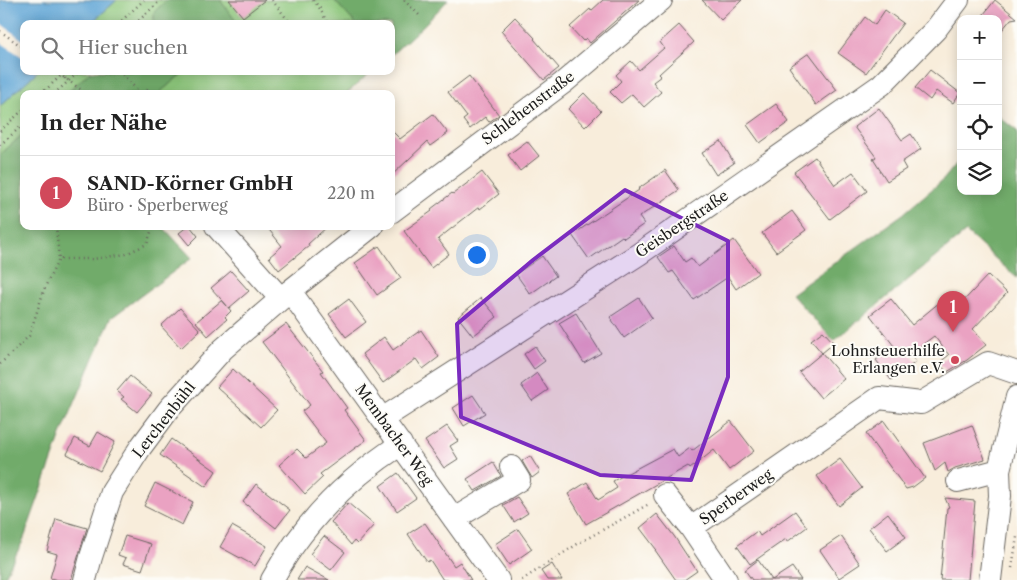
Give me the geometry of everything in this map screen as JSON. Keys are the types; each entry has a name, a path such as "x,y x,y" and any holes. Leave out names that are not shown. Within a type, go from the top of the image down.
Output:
{"street":[{"name":"Schlehenstraße","path":"395,209 563,83 661,0"},
{"name":"Geisbergstraße","path":"382,419 638,254 881,85 936,29 958,0"},
{"name":"Membacher Weg","path":"220,230 286,295 401,444 498,580"},
{"path":"286,295 367,230"},
{"name":"Lerchenbühl","path":"85,580 112,492 140,448 169,410 223,349 286,295"},
{"name":"Sperberweg","path":"665,495 691,528 879,398 921,403 988,362 1017,373"},
{"path":"990,580 1000,496 999,470 1017,397"},
{"path":"272,580 279,567 310,524 342,488 373,463 401,444"},
{"path":"454,519 520,480 511,467"},
{"path":"958,481 999,470"},
{"path":"691,528 726,580"}],"path":[{"path":"122,20 144,0"},
{"path":"138,20 161,0"},
{"path":"272,0 288,20"},
{"path":"314,0 326,20"},
{"path":"404,0 419,16"},
{"path":"0,31 20,45"},
{"path":"61,75 81,90"},
{"path":"45,90 62,75"},
{"path":"65,75 66,82"},
{"path":"58,90 75,75"},
{"path":"123,75 139,90"},
{"path":"147,90 150,87"},
{"path":"0,131 20,114"},
{"path":"0,145 20,128"},
{"path":"0,364 30,336 45,287 59,259 56,230"},
{"path":"59,259 93,259 126,254 147,244 152,230"},
{"path":"522,580 579,543 665,495"},
{"path":"1011,571 1017,537"}],"highlighted area":[{"path":"625,190 728,241 728,377 691,480 600,475 461,417 457,324 533,260"}],"green space":[{"path":"117,0 167,0 154,12 154,20 94,20"},
{"path":"167,0 220,0 235,20 154,20 154,12"},
{"path":"220,0 334,0 352,20 235,20"},
{"path":"334,0 448,0 395,51 395,20 352,20"},
{"path":"34,75 87,75 70,90 20,90 20,137 0,155 0,106"},
{"path":"87,75 180,75 163,90 70,90"},
{"path":"180,75 367,75 351,90 163,90"},
{"path":"1002,119 1017,131 1017,278 966,232 834,341 791,294 903,214 944,179 957,163 957,195 1002,195"},
{"path":"20,137 20,230 166,230 192,258 111,318 61,435 23,541 3,580 0,580 0,155"}],"water":[{"path":"0,0 117,0 94,20 20,20 20,75 34,75 0,106"}],"pier":[{"path":"0,23 20,38 20,55 0,42"}],"building":[{"path":"229,0 265,0 243,17"},
{"path":"603,0 639,0 590,43 586,38 583,41 570,27"},
{"path":"702,0 742,0 721,20"},
{"path":"995,0 1017,18 1011,19 1002,30 1002,15 983,15"},
{"path":"885,10 903,23 866,73 838,53 865,17 875,25"},
{"path":"515,17 559,68 544,80 501,31"},
{"path":"679,25 694,42 659,74 661,76 653,82 661,92 644,107 632,94 621,103 610,92 621,81 616,75 631,61 639,70 664,48 660,42"},
{"path":"809,53 837,90 816,105 789,67"},
{"path":"930,70 957,91 957,97 953,103 936,91 930,100 915,88"},
{"path":"469,76 499,115 489,122 485,117 470,129 463,120 467,117 448,92"},
{"path":"584,93 601,111 585,127 568,109"},
{"path":"776,104 789,122 760,143 747,125"},
{"path":"879,108 902,140 911,134 921,149 902,162 906,169 887,181 873,159 876,157 854,127"},
{"path":"433,114 448,133 430,146 427,142 395,172 395,134 400,139"},
{"path":"527,141 539,156 520,171 508,155"},
{"path":"721,141 734,163 716,175 702,153"},
{"path":"815,157 835,185 853,172 867,191 830,219 794,172"},
{"path":"665,170 679,190 639,217 644,224 624,238 622,236 589,259 572,235"},
{"path":"482,172 499,194 438,239 449,254 431,268 404,231"},
{"path":"792,211 806,230 776,252 762,233"},
{"path":"183,230 193,230 198,236 189,245 179,233"},
{"path":"269,230 324,230 308,244 309,246 279,270 269,257 282,246"},
{"path":"734,240 758,273 736,289 728,277 694,300 673,271 669,273 658,257 674,246 685,262 691,258 698,267"},
{"path":"379,246 401,278 377,295 355,263"},
{"path":"542,256 556,276 530,294 516,274"},
{"path":"231,271 249,291 229,308 211,288"},
{"path":"988,275 1007,293 973,329 986,345 967,360 947,372 939,363 949,355 934,336 910,354 916,362 891,380 876,360 894,346 870,315 891,299 912,325 946,297 956,309"},
{"path":"481,298 497,317 473,336 458,317"},
{"path":"639,298 652,318 624,338 610,317"},
{"path":"349,299 366,322 346,337 329,314"},
{"path":"222,300 231,311 225,317 227,319 208,336 196,322"},
{"path":"180,308 200,330 181,348 161,326"},
{"path":"576,313 601,353 584,363 559,323"},
{"path":"286,324 323,371 321,372 347,408 344,410 366,440 320,474 323,477 305,494 279,465 297,449 306,458 326,443 302,411 310,405 262,342"},
{"path":"421,330 439,357 423,369 416,359 383,383 362,354 384,337 393,350"},
{"path":"823,331 834,343 822,353 811,340"},
{"path":"535,346 545,361 534,369 524,354"},
{"path":"822,353 844,379 821,398 799,372"},
{"path":"233,369 277,410 261,427 217,387"},
{"path":"537,373 548,390 532,401 521,385"},
{"path":"130,376 152,394 137,412 121,399 124,397 117,391"},
{"path":"473,395 485,413 464,426 453,408"},
{"path":"731,421 754,451 729,470 714,450 690,469 688,466 586,524 568,494 587,482 598,500 617,488 613,481 673,449 678,457 690,448 692,451"},
{"path":"884,421 925,478 913,487 906,489 866,434"},
{"path":"972,425 985,459 948,472 945,463 935,471 924,443"},
{"path":"447,426 458,441 450,446 458,459 444,468 425,441"},
{"path":"98,432 115,442 100,471 67,454 75,438 90,446"},
{"path":"171,439 216,471 206,487 160,455"},
{"path":"530,456 540,472 532,478 522,461"},
{"path":"840,459 862,488 839,506 817,476"},
{"path":"493,462 501,476 475,491 467,479"},
{"path":"398,473 416,498 397,511 380,486"},
{"path":"155,483 193,502 182,525 144,506"},
{"path":"256,484 290,510 276,528 243,502"},
{"path":"517,497 528,513 514,522 503,505"},
{"path":"945,498 975,501 968,580 940,580 947,508 949,507"},
{"path":"348,503 374,525 357,544 354,541 351,545 331,522"},
{"path":"795,511 807,527 787,542 786,539 750,564 737,546 757,531 760,536"},
{"path":"888,513 906,537 887,551 869,528"},
{"path":"657,514 697,571 684,580 676,580 640,528"},
{"path":"56,519 87,528 71,580 50,578 57,554 47,551"},
{"path":"425,523 454,566 460,562 471,580 443,580 430,560 427,562 408,534"},
{"path":"232,526 267,546 255,566 220,547"},
{"path":"518,529 532,549 509,565 495,544"},
{"path":"125,536 151,544 142,570 123,564 126,558 118,555"},
{"path":"324,536 345,552 331,570 310,554"},
{"path":"841,536 860,564 839,578 820,550"},
{"path":"758,560 772,580 752,580 745,570"},
{"path":"552,564 562,580 547,580 541,571"},
{"path":"305,567 329,580 297,580"},
{"path":"792,567 801,580 772,580"}],"place":[{"name":"SAND-Körner GmbH","path":"953,332"},
{"name":"Lohnsteuerhilfe Erlangen e.V.","path":"955,360"}]}
